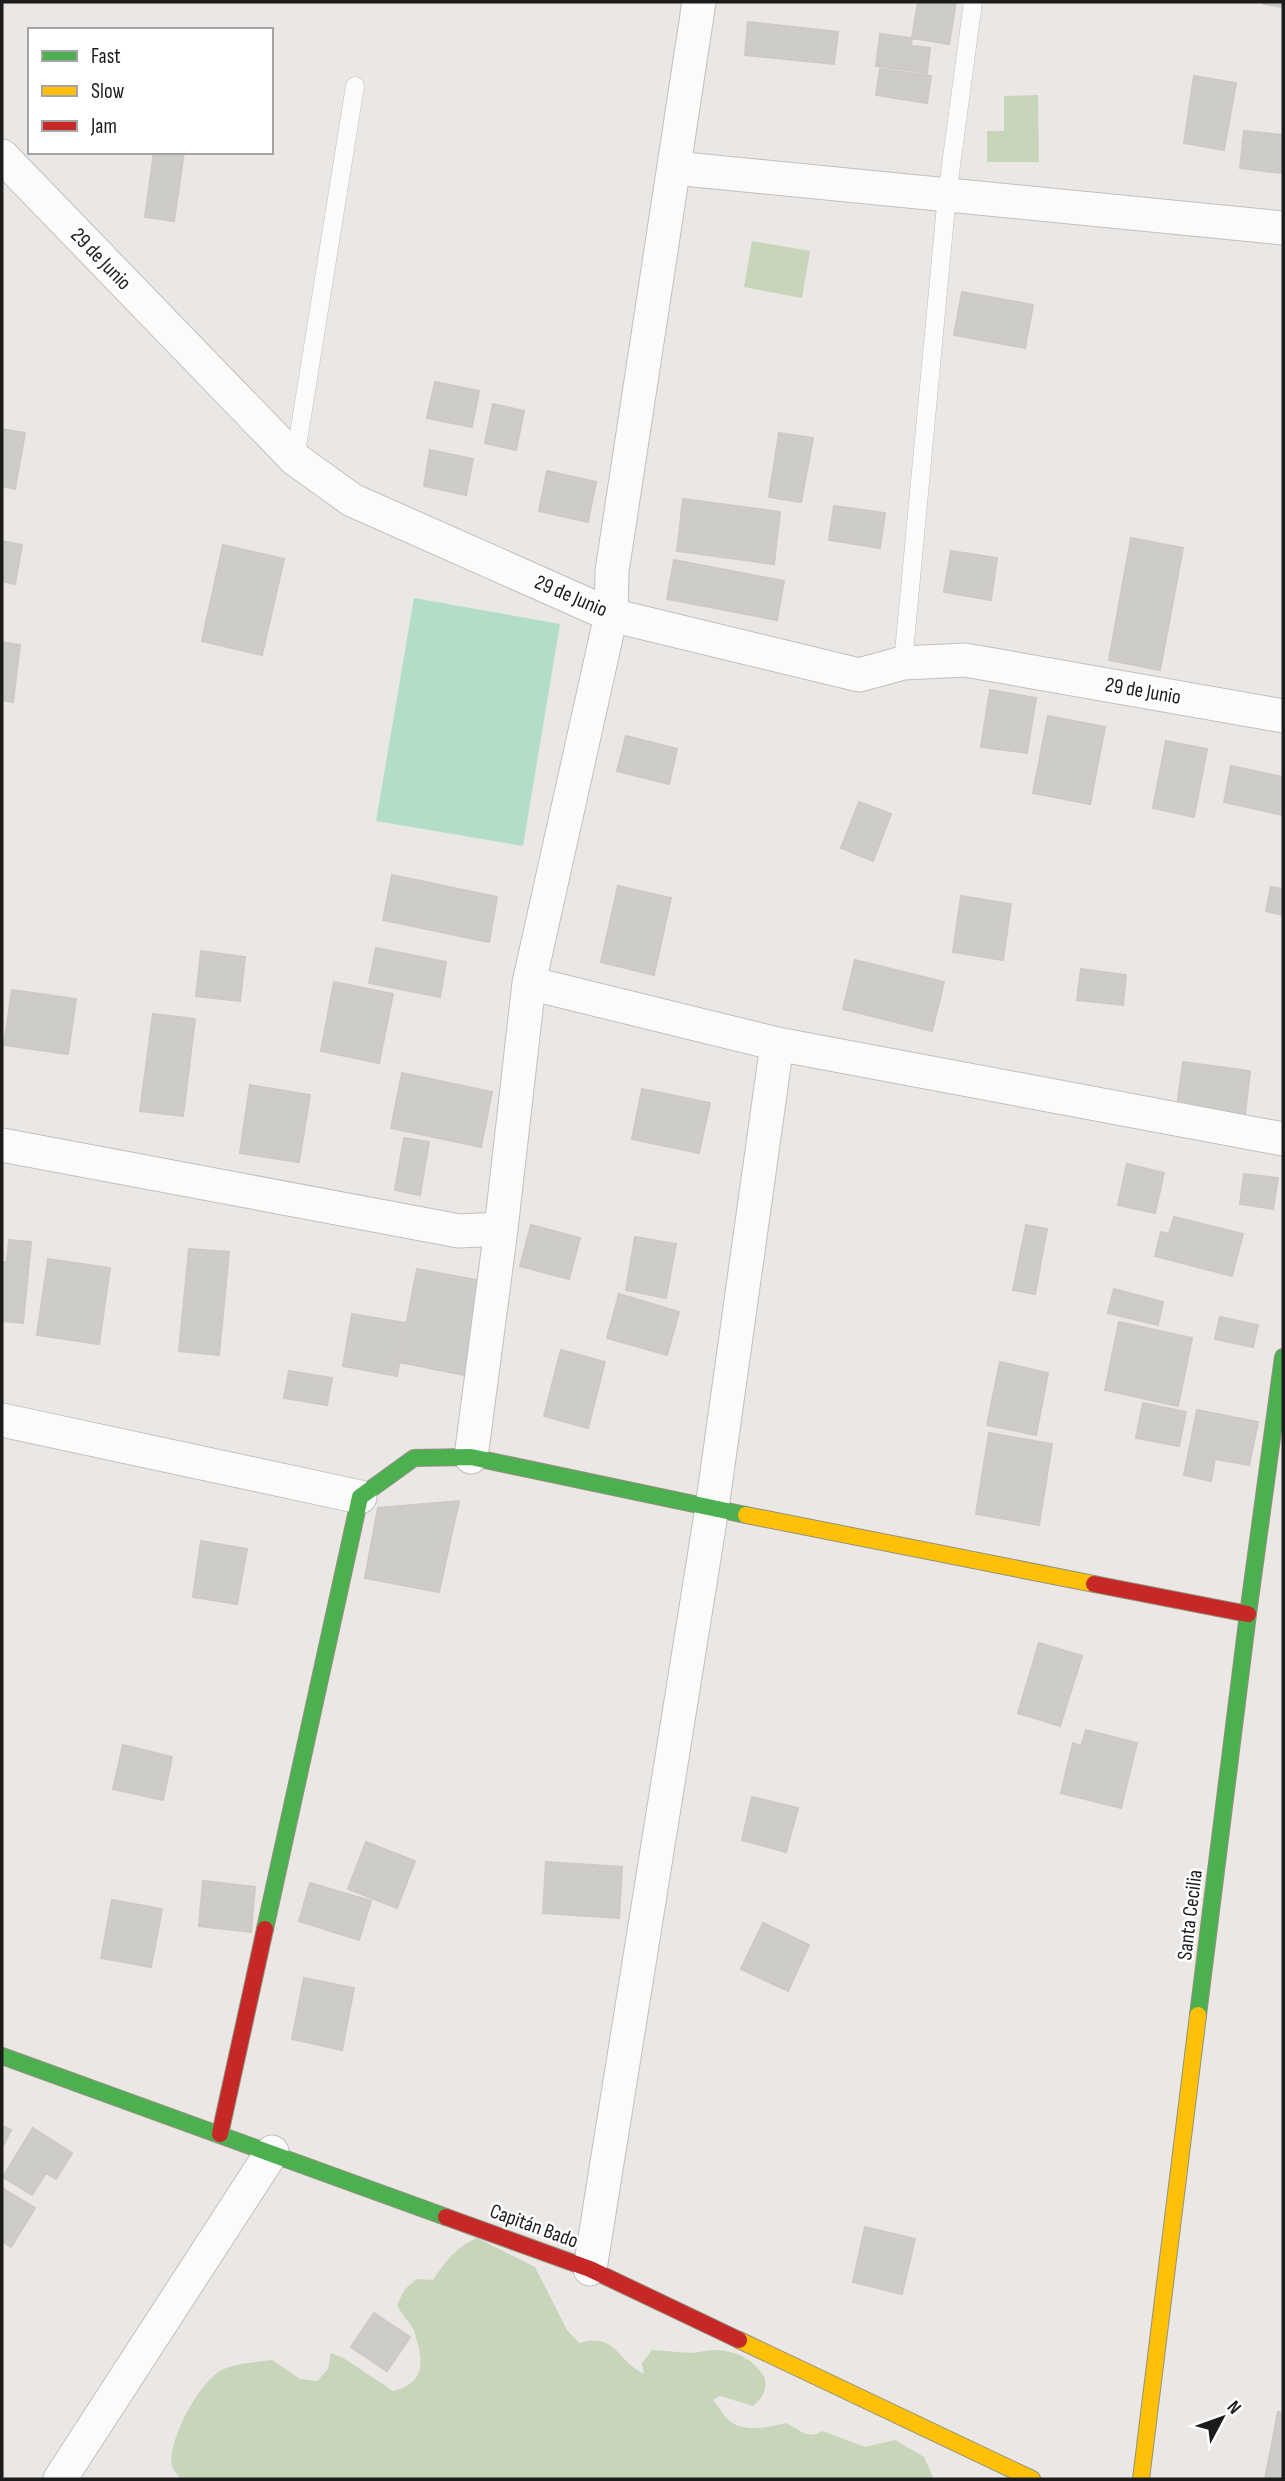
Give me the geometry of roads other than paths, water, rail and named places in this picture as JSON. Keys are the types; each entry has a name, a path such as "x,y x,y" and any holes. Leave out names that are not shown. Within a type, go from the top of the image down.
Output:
{"street":[{"path":"471,1457 529,983 611,615 612,571 699,2"},
{"name":"29 de Junio","path":"2,156 295,459 352,500 611,615 859,675 903,663 965,660 1283,716"},
{"path":"674,168 1283,228"},
{"path":"529,983 777,1044 1283,1139"},
{"path":"590,2269 712,1508 777,1044"},
{"path":"2,1145 459,1231 501,1229"},
{"name":"Santa Cecilia","path":"1140,2479 1248,1614 1283,1357"},
{"path":"2,1420 360,1497"},
{"path":"220,2134 360,1497 414,1458 471,1457 712,1508 1248,1614"},
{"name":"Capitán Bado","path":"2,2056 590,2269 1032,2479"},
{"path":"60,2479 272,2152"}],"lane":[{"path":"903,663 947,195 973,2"},
{"path":"295,459 355,86"}]}
